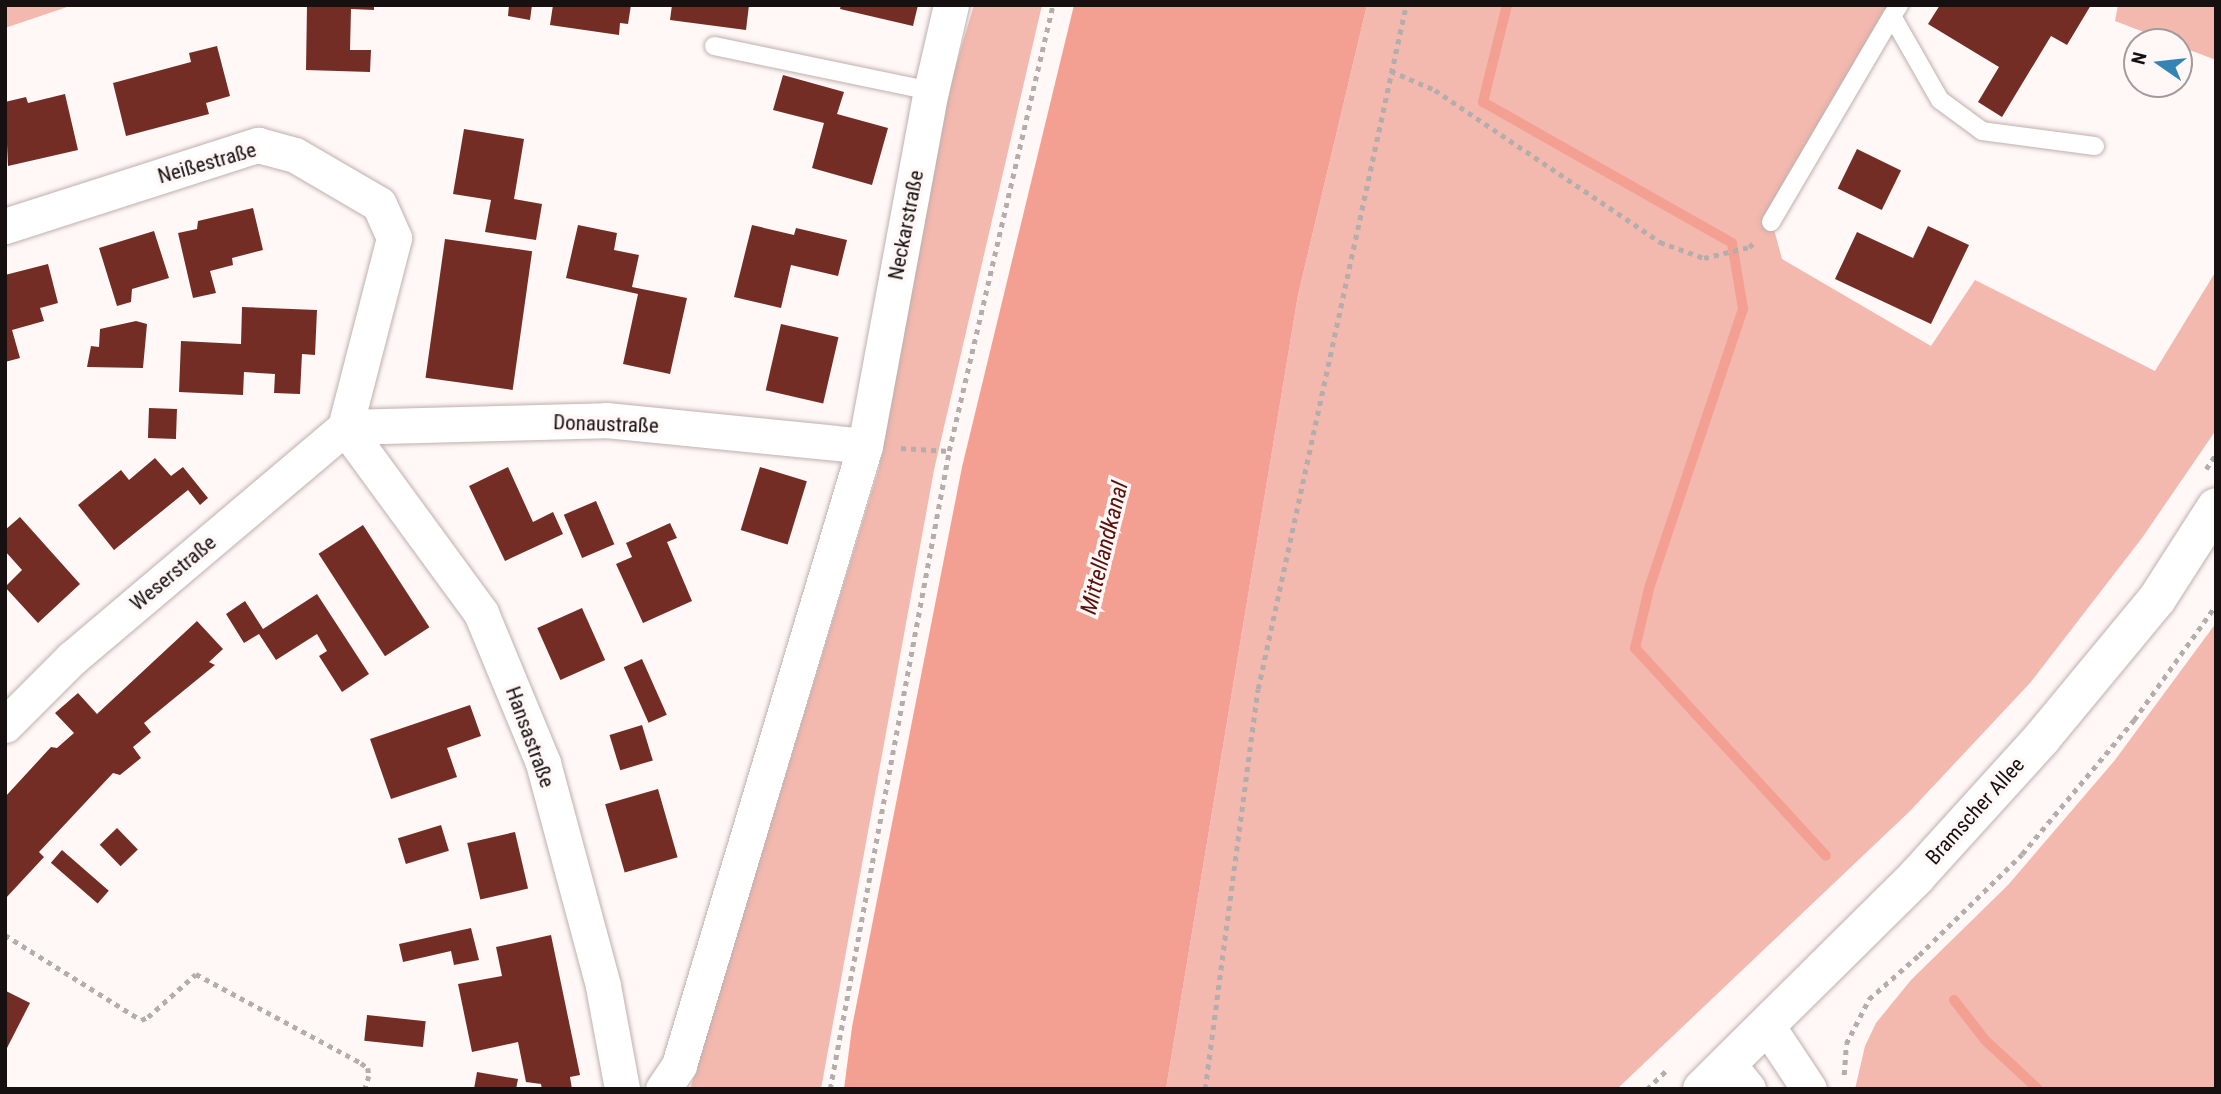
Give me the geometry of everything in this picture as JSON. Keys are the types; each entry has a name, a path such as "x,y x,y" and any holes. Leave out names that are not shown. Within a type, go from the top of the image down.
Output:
{"main road":[{"name":"Bramscher Allee","path":"1726,1081 1768,1027 1916,876 2042,738 2157,599 2216,507"}],"street":[{"name":"Neckarstraße","path":"865,446 931,91 951,5"},
{"name":"Neißestraße","path":"5,226 258,145 295,155 379,204 394,238 345,427"},
{"name":"Donaustraße","path":"345,427 606,420 865,446"},
{"name":"Weserstraße","path":"5,725 72,658 345,427"},
{"name":"Hansastraße","path":"345,427 481,613 542,763 603,986 622,1089"},
{"path":"663,1089 680,1065 865,446"},
{"path":"1768,1027 1809,1089"}],"lane":[{"path":"1895,11 1940,100 1982,131 2095,146"},
{"path":"1772,222 1895,11"},
{"path":"714,46 931,91"}],"path":[{"path":"830,1089 949,451 1053,5"},
{"path":"1205,1089 1258,689 1406,5"},
{"path":"1391,71 1435,90 1660,242 1704,258 1749,247"},
{"path":"865,446 949,451"},
{"path":"1844,1077 1846,1044 1869,999 2022,854 2134,720 2216,605"},
{"path":"5,935 141,1020 148,1017 196,974 361,1063 368,1068 366,1089"}],"shaded area":[{"path":"5,5 73,5 5,28"},
{"path":"974,5 1042,5 934,470 821,1089 690,1089 879,468 948,92"},
{"path":"1367,5 1899,5 1772,222 1782,259 1931,346 1975,280 2155,371 2216,271 2216,430 2142,538 2030,683 1910,811 1617,1089 1166,1089 1298,295"},
{"path":"2118,5 2216,5 2216,60 2193,51 2193,28 2133,28 2115,21"},
{"path":"2216,623 2216,1089 1855,1089 1865,1046 1876,1023 1911,980 2008,885 2115,760"}],"water":[{"name":"Mittellandkanal","path":"1074,5 1367,5 1298,295 1166,1089 844,1089 852,1027 962,467"}],"building":[{"path":"307,5 374,5 374,10 351,9 350,50 371,50 370,72 306,70"},
{"path":"509,5 532,5 530,20 508,16"},
{"path":"553,5 631,5 628,24 620,23 619,35 550,25"},
{"path":"672,5 749,5 746,30 670,20"},
{"path":"841,5 918,5 913,26 840,9"},
{"path":"1940,5 2091,5 2067,45 2051,36 2002,117 1978,102 1999,67 1928,24"},
{"path":"217,46 230,96 206,103 209,114 126,136 113,83 191,62 189,53"},
{"path":"783,75 844,92 837,114 888,128 872,185 812,168 824,123 773,110"},
{"path":"65,94 78,150 8,166 5,102 26,97 28,103"},
{"path":"464,129 524,139 514,199 542,204 536,240 485,232 491,200 453,194"},
{"path":"1857,149 1901,170 1882,210 1838,189"},
{"path":"253,208 263,250 232,258 233,265 210,271 216,293 193,298 178,233 197,229 198,221"},
{"path":"578,225 617,233 614,250 639,255 632,287 687,298 670,374 623,364 638,294 566,278"},
{"path":"752,225 794,235 796,228 847,240 838,276 791,265 781,308 734,297"},
{"path":"1928,226 1969,245 1931,324 1835,279 1857,232 1913,258"},
{"path":"154,231 169,278 132,289 131,302 117,306 99,248"},
{"path":"445,239 532,251 513,390 426,378"},
{"path":"48,264 58,303 40,308 44,321 12,330 20,358 5,362 5,275"},
{"path":"242,307 317,310 315,355 302,354 300,394 274,393 275,374 244,372 243,395 179,392 181,341 241,344"},
{"path":"136,321 147,324 143,368 87,367 91,346 99,347 100,329"},
{"path":"781,324 838,337 823,404 766,390"},
{"path":"149,408 177,409 176,439 148,438"},
{"path":"155,458 171,476 183,467 208,498 200,505 188,490 114,550 78,505 121,470 129,480"},
{"path":"508,467 533,522 553,512 563,534 505,561 469,486"},
{"path":"760,467 807,481 788,544 741,530"},
{"path":"596,501 614,544 582,558 564,515"},
{"path":"20,517 80,584 38,623 5,587 22,570 5,551 5,530"},
{"path":"670,523 677,538 667,542 692,601 643,623 616,564 632,557 626,543"},
{"path":"363,525 429,627 385,656 319,554"},
{"path":"317,594 369,674 342,692 319,656 327,651 317,634 276,660 259,634 244,643 226,614 245,601 263,629"},
{"path":"582,608 605,660 560,680 537,628"},
{"path":"197,621 223,649 209,662 215,665 144,723 151,732 133,747 141,758 120,775 113,773 39,852 44,857 5,899 5,797 51,747 57,748 74,733 55,713 78,693 97,714"},
{"path":"642,659 667,715 649,723 624,667"},
{"path":"470,705 481,736 447,748 457,777 391,799 370,739"},
{"path":"642,725 653,760 620,770 609,735"},
{"path":"658,789 678,857 625,872 605,804"},
{"path":"441,825 449,851 406,864 398,838"},
{"path":"117,828 138,850 121,866 100,845"},
{"path":"515,832 528,889 480,900 467,843"},
{"path":"62,850 109,891 98,904 51,863"},
{"path":"471,928 479,960 454,965 451,951 403,962 399,944"},
{"path":"551,935 580,1075 570,1077 572,1089 542,1089 541,1084 526,1082 518,1042 472,1052 458,984 502,976 496,947"},
{"path":"6,991 30,1003 7,1048 5,1047"},
{"path":"367,1015 426,1021 423,1047 364,1041"},
{"path":"477,1072 518,1079 516,1089 474,1089"}],"waterway":[{"path":"1507,5 1483,102 1732,243 1743,309 1649,589 1635,648 1826,856"},
{"path":"1954,1000 1985,1040 2038,1089"}]}
